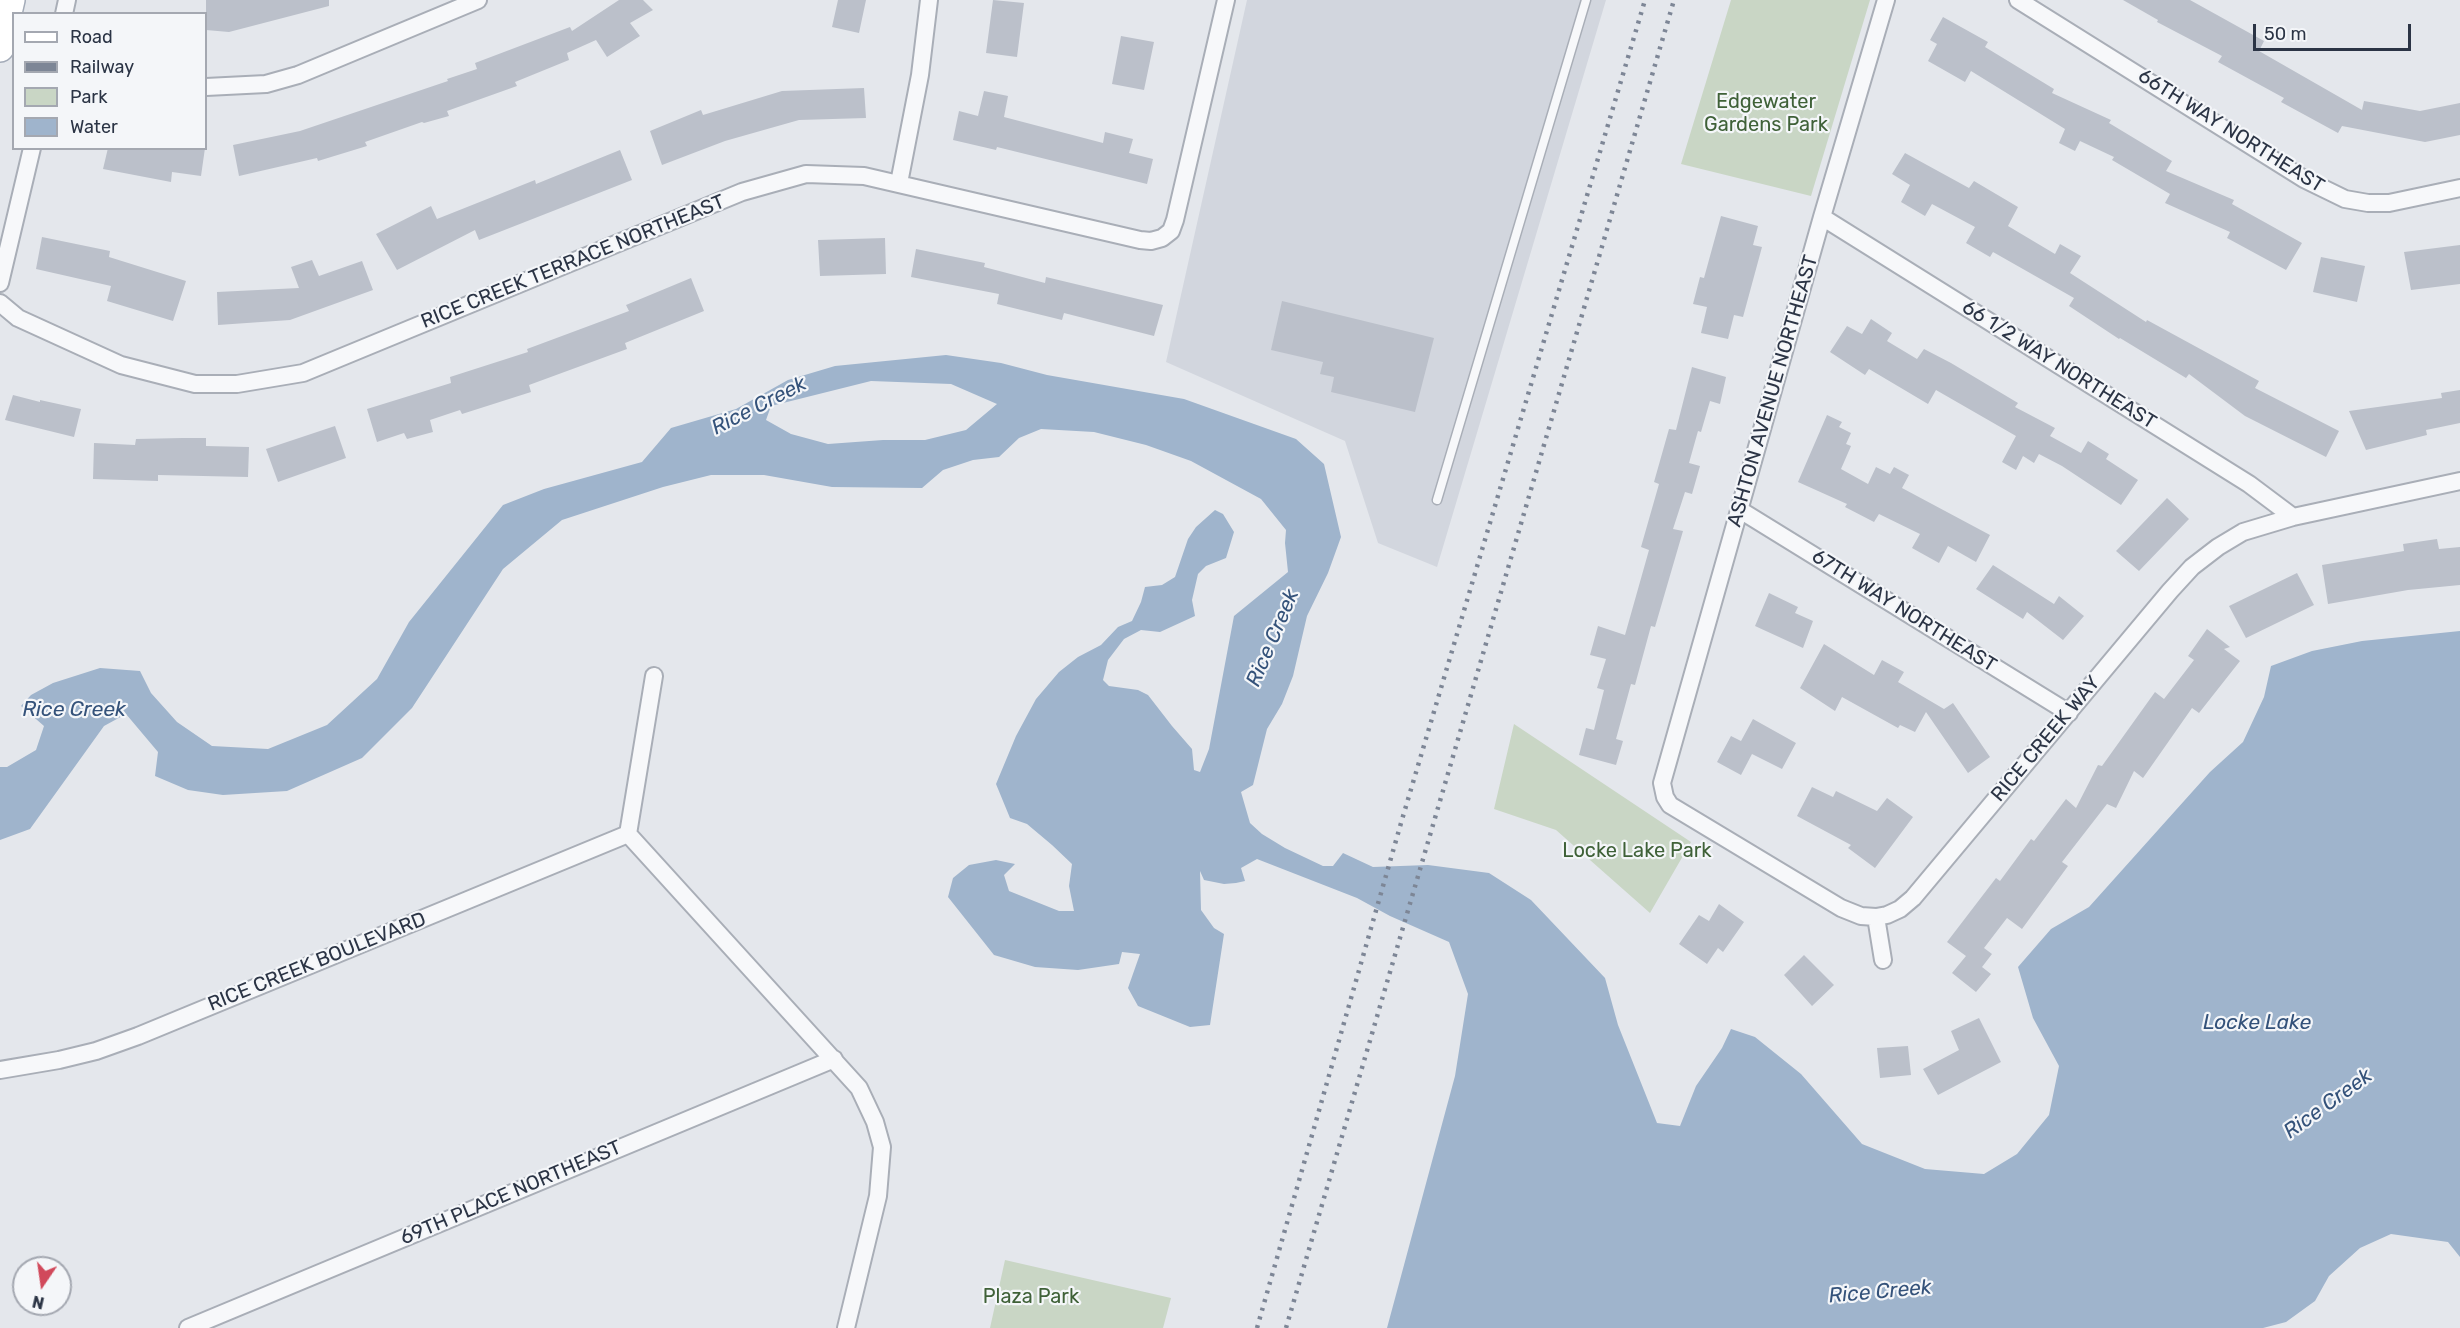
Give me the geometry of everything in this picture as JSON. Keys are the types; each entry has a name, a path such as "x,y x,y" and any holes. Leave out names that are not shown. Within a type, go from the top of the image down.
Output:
{"main road":[{"path":"0,48 11,0"}],"street":[{"path":"207,87 266,84 298,75 478,0"},
{"path":"898,183 920,75 929,0"},
{"name":"RICE CREEK TERRACE NORTHEAST","path":"0,303 18,318 121,366 195,384 237,384 303,373 742,192 806,174 836,173 864,176 1151,241 1162,238 1171,231 1175,220 1226,0"},
{"name":"ASHTON AVENUE NORTHEAST","path":"1876,917 1861,916 1841,908 1680,812 1670,805 1665,797 1662,783 1822,217 1886,0"},
{"name":"66TH WAY NORTHEAST","path":"2019,0 2304,178 2345,199 2368,203 2389,203 2460,188"},
{"path":"0,283 32,150"},
{"name":"66 1/2 WAY NORTHEAST","path":"1822,217 2249,484 2293,517"},
{"name":"RICE CREEK WAY","path":"1876,917 1900,909 1913,898 2192,567 2218,547 2243,532 2293,517 2460,481"},
{"name":"67TH WAY NORTHEAST","path":"1740,510 2069,713"},
{"path":"654,676 628,834 859,1088 875,1122 882,1147 878,1196 846,1328"},
{"name":"RICE CREEK BOULEVARD","path":"0,1070 96,1051 138,1036 628,834"},
{"path":"1876,917 1883,960"},
{"name":"69TH PLACE NORTHEAST","path":"188,1328 834,1059"}],"lane":[{"path":"1437,500 1586,0"}],"shaded area":[{"path":"1247,0 1606,0 1437,567 1378,543 1345,441 1166,362"}],"green space":[{"name":"Edgewater Gardens Park","path":"1731,0 1870,0 1811,196 1681,164"},
{"name":"Locke Lake Park","path":"1514,724 1691,842 1650,913 1556,830 1494,809"},
{"name":"Plaza Park","path":"1005,1260 1171,1298 1163,1328 990,1328"}],"water":[{"name":"Locke Lake","path":"946,355 1001,363 1047,375 1184,399 1296,439 1324,464 1341,537 1328,573 1307,616 1293,676 1282,704 1267,729 1253,785 1241,792 1250,823 1262,834 1285,848 1323,866 1333,866 1343,853 1373,867 1428,865 1489,873 1531,900 1605,978 1618,1025 1657,1123 1680,1126 1696,1086 1722,1048 1731,1029 1755,1037 1801,1074 1862,1144 1925,1169 1984,1174 2017,1154 2049,1115 2059,1066 2033,1018 2018,967 2051,929 2089,907 2210,772 2243,742 2264,697 2271,666 2312,651 2362,641 2460,631 2460,1257 2448,1242 2391,1234 2360,1248 2329,1276 2315,1301 2286,1322 2263,1328 1387,1328 1455,1076 1468,994 1449,942 1390,916 1357,898 1257,859 1241,868 1245,881 1236,883 1224,884 1204,880 1200,871 1201,910 1214,928 1224,934 1210,1025 1190,1027 1138,1006 1128,988 1140,954 1122,952 1119,964 1078,970 1035,967 994,955 948,897 953,878 969,865 996,860 1015,864 1004,875 1009,891 1059,911 1074,911 1069,886 1072,864 1027,824 1010,818 996,784 1016,736 1036,699 1059,672 1078,657 1101,645 1118,627 1132,621 1145,587 1162,585 1175,577 1188,539 1196,527 1215,510 1223,514 1234,532 1226,558 1206,566 1198,574 1192,600 1195,616 1160,632 1141,630 1124,639 1108,660 1103,680 1109,686 1138,690 1148,695 1192,749 1194,770 1200,772 1209,749 1234,616 1288,572 1286,530 1261,499 1191,461 1146,445 1094,432 1041,429 1019,438 999,457 973,460 943,470 922,488 832,487 764,475 711,475 663,487 562,520 503,569 412,708 362,758 287,791 223,795 188,790 155,776 158,752 126,714 104,726 30,829 0,840 0,767 7,767 36,750 44,726 21,706 31,695 53,683 100,668 140,671 151,693 177,722 212,746 268,749 327,725 377,679 409,622 503,505 544,489 642,462 671,428 736,409 788,380 835,366","holes":["871,381 951,384 997,404 966,430 925,440 828,444 791,434 766,420 771,406"]}],"building":[{"path":"206,0 329,0 329,6 229,32 207,30"},
{"path":"619,0 643,0 653,10 630,23 640,36 607,57 596,40 567,53 569,60 515,82 517,86 447,111 449,116 422,122 365,142 367,146 318,161 317,158 239,176 233,145 300,131 448,81 447,79 477,69 475,63 570,27 572,31"},
{"path":"838,0 866,0 859,33 832,27"},
{"path":"993,0 1024,3 1017,57 986,53"},
{"path":"2123,0 2190,0 2264,41 2259,51 2362,110 2364,101 2420,111 2460,103 2460,135 2425,142 2342,126 2338,133 2281,102 2284,98 2218,62 2222,56 2157,22 2158,20"},
{"path":"1943,17 1988,42 1985,47 2054,89 2052,93 2111,120 2109,123 2172,161 2166,171 2234,200 2232,204 2302,243 2286,270 2227,238 2230,232 2165,203 2170,194 2112,160 2114,157 2080,141 2075,151 2059,143 2065,129 1971,71 1965,82 1928,61 1937,44 1930,40"},
{"path":"1121,36 1154,42 1144,90 1112,84"},
{"path":"864,88 866,118 799,120 725,141 662,165 650,131 701,110 703,115 782,91"},
{"path":"984,91 1008,96 1004,117 1103,143 1105,132 1133,139 1129,153 1153,159 1147,184 997,147 996,150 953,140 959,111 978,116"},
{"path":"108,150 205,150 201,176 172,172 171,182 103,169"},
{"path":"620,150 632,180 479,240 475,230 397,270 376,234 431,206 437,219 535,180 536,184"},
{"path":"1905,153 1969,188 1974,181 2018,207 2008,226 2055,254 2060,244 2081,256 2070,273 2146,322 2147,320 2259,381 2255,388 2339,431 2326,457 2245,416 2189,374 2186,378 2119,339 2069,306 2074,298 1993,252 1990,257 1966,243 1975,227 1932,204 1925,216 1901,202 1910,185 1892,174"},
{"path":"1721,216 1758,226 1753,245 1762,247 1743,317 1734,315 1728,339 1701,333 1707,307 1693,304 1700,277 1704,278"},
{"path":"42,237 110,251 109,257 186,281 173,321 107,301 111,286 36,269"},
{"path":"885,238 886,274 820,276 818,240"},
{"path":"2460,245 2460,284 2411,290 2404,252"},
{"path":"916,249 985,263 984,267 1045,283 1046,277 1163,305 1154,336 1064,313 1062,320 997,304 999,294 911,277"},
{"path":"2321,257 2365,266 2357,302 2313,292"},
{"path":"312,260 319,276 362,261 373,290 290,320 218,325 217,292 299,288 291,267"},
{"path":"691,278 704,311 625,343 627,349 529,385 531,392 462,414 460,410 430,420 433,432 407,439 404,433 377,442 367,409 451,383 450,377 528,352 527,349 629,311 626,305"},
{"path":"1282,301 1434,338 1415,412 1331,392 1334,377 1320,374 1323,362 1271,350"},
{"path":"1871,319 1892,333 1887,341 1917,359 1924,349 1951,363 2018,403 2015,407 2055,428 2050,436 2081,453 2088,441 2109,454 2106,459 2138,480 2121,505 2062,466 2039,454 2034,463 2023,456 2016,470 2002,462 2016,436 1936,390 1928,404 1869,369 1865,375 1830,352 1847,326 1862,334"},
{"path":"1692,367 1726,377 1720,404 1710,401 1701,432 1698,431 1689,463 1700,466 1692,494 1685,492 1673,529 1683,531 1655,627 1651,626 1635,685 1631,684 1616,739 1623,741 1616,765 1579,755 1586,728 1594,730 1604,690 1597,688 1606,659 1590,655 1598,626 1625,635 1649,550 1641,547 1659,484 1654,482 1669,429 1676,430"},
{"path":"2460,390 2460,423 2426,430 2427,435 2366,450 2349,411 2442,398 2441,393"},
{"path":"13,395 81,409 74,437 5,420"},
{"path":"1827,415 1842,422 1839,427 1851,433 1846,444 1851,446 1841,469 1868,484 1876,467 1890,474 1894,467 1909,475 1902,488 1990,535 1976,562 1948,546 1939,563 1912,548 1920,534 1879,514 1874,522 1845,507 1847,504 1798,482"},
{"path":"335,426 346,458 278,482 266,449"},
{"path":"206,438 206,446 249,447 248,477 158,475 158,481 93,479 94,443 135,445 136,439"},
{"path":"2167,498 2189,519 2139,571 2116,551"},
{"path":"2437,539 2439,549 2460,547 2460,585 2408,590 2328,604 2322,565 2404,551 2403,544"},
{"path":"1993,565 2054,604 2059,596 2084,616 2063,640 2027,612 2023,619 1976,589"},
{"path":"2297,573 2314,605 2246,638 2229,606"},
{"path":"1769,593 1798,607 1795,613 1813,621 1803,648 1755,626"},
{"path":"2207,629 2230,647 2224,649 2240,661 2199,713 2192,708 2143,778 2134,771 2116,808 2107,804 2062,862 2068,866 2022,929 2007,918 1984,948 1992,954 1982,967 1991,974 1976,992 1952,973 1966,956 1947,942 1996,878 2000,881 2031,839 2034,841 2066,799 2076,808 2098,765 2102,766 2155,692 2164,699 2194,660 2188,656"},
{"path":"1824,644 1874,675 1882,660 1904,672 1898,682 1944,709 1953,703 1990,757 1968,773 1926,712 1915,732 1900,725 1898,728 1842,697 1835,711 1800,688"},
{"path":"1753,719 1796,743 1782,769 1752,754 1741,775 1717,762 1731,736 1741,741"},
{"path":"1812,787 1833,797 1836,791 1877,811 1887,798 1913,817 1875,868 1848,848 1851,845 1797,816"},
{"path":"1719,904 1744,922 1723,952 1718,948 1707,964 1679,944 1699,915 1709,921"},
{"path":"1804,955 1834,985 1812,1006 1784,975"},
{"path":"1979,1018 2001,1062 1938,1095 1923,1069 1959,1050 1951,1031"},
{"path":"1908,1046 1911,1075 1880,1078 1877,1048"}],"railway":[{"path":"1257,1328 1401,823 1645,0"},
{"path":"1286,1328 1674,0"}],"water label":[{"name":"Rice Creek","path":"759,406"},
{"name":"Rice Creek","path":"1273,638"},
{"name":"Rice Creek","path":"74,710"},
{"name":"Rice Creek","path":"2328,1104"},
{"name":"Rice Creek","path":"1880,1292"}]}
